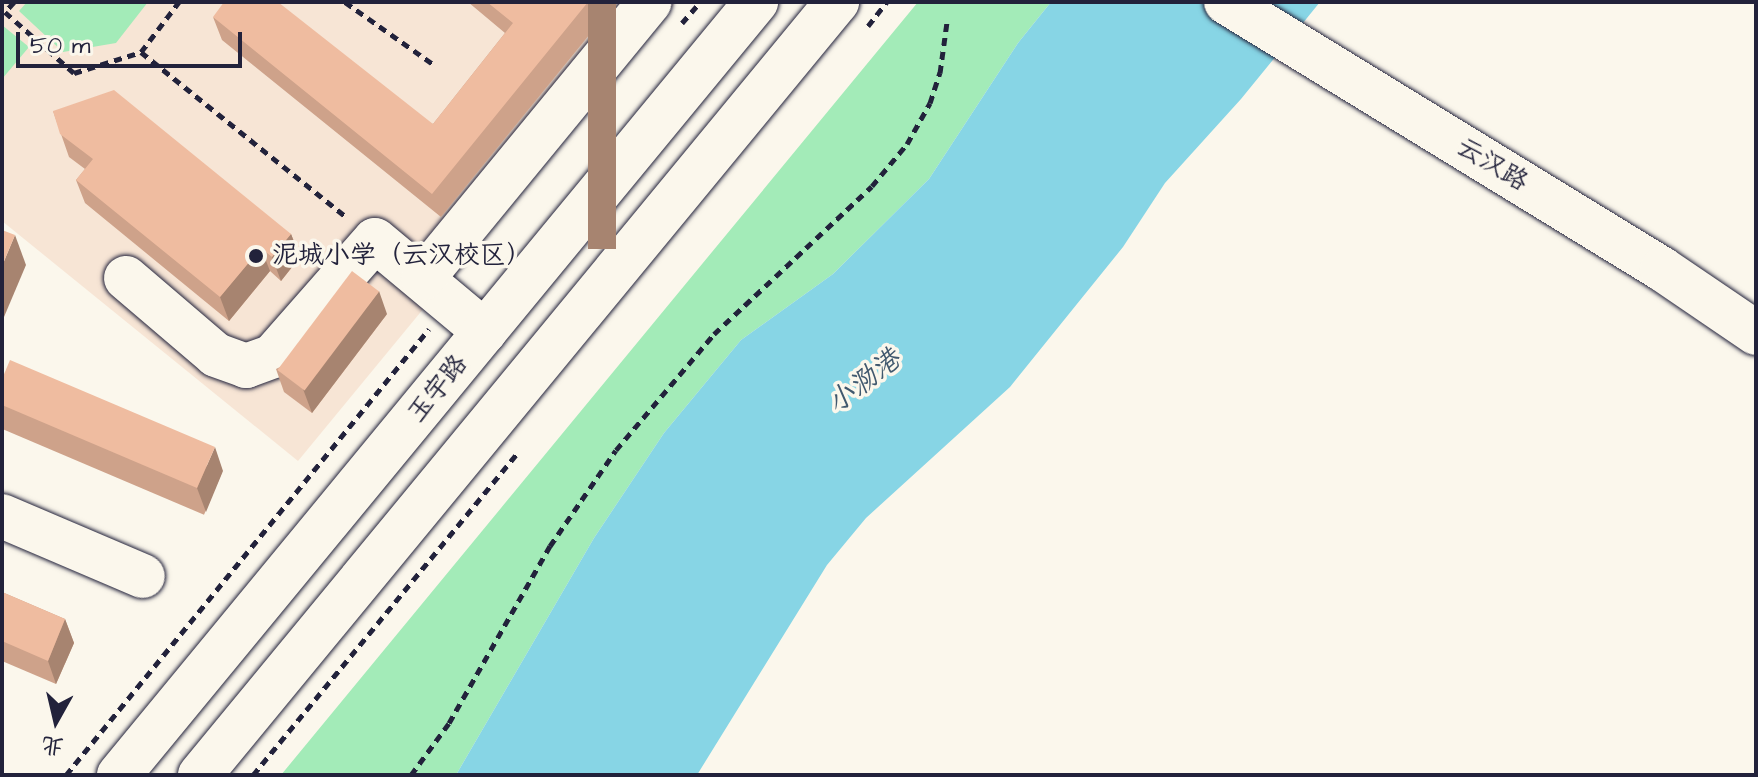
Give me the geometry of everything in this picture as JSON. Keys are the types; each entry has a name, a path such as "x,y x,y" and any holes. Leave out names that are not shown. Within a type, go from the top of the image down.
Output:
{"street":[{"name":"玉宇路","path":"119,775 756,2"},
{"path":"200,775 837,2"},
{"name":"云汉路","path":"1226,2 1662,269 1756,333"},
{"path":"437,290 665,14"},
{"path":"126,278 216,355 246,366 273,356 375,240 485,332"},
{"path":"2,516 143,576"}],"path":[{"path":"14,2 5,12 74,73 141,52 179,2"},
{"path":"345,2 433,64"},
{"path":"665,14 700,2"},
{"path":"411,775 449,723 550,546 616,450 714,334 872,186 907,144 930,103 940,73 947,22"},
{"path":"141,52 375,240"},
{"name":"玉宇路","path":"66,775 437,290"}],"shaded area":[{"name":"泥城小学（云汉校区）","path":"2,2 676,2 298,461 2,221"}],"green space":[{"path":"27,2 148,2 116,43 63,52 19,11"},
{"path":"918,2 1051,2 1018,43 929,179 833,274 741,340 664,433 594,538 456,775 281,775"},
{"path":"2,25 29,47 2,79"}],"water":[{"name":"小泐港","path":"1051,2 1320,2 1241,99 1165,183 1123,247 1010,387 866,518 827,565 697,775 456,775 594,538 664,433 741,340 833,274 929,179 1018,43"}],"building":[{"path":"224,2 278,2 433,124 513,23 487,2 588,2 432,194 213,17"},
{"path":"114,90 291,234 272,257 261,248 220,297 76,180 93,159 60,134 53,111"},
{"path":"2,230 15,235 2,266"},
{"path":"352,271 379,291 305,390 277,370"},
{"path":"10,360 215,447 197,488 2,405 2,379"},
{"path":"2,592 65,619 48,661 2,641"}],"place":[{"name":"泥城小学（云汉校区）","path":"256,256"}]}
